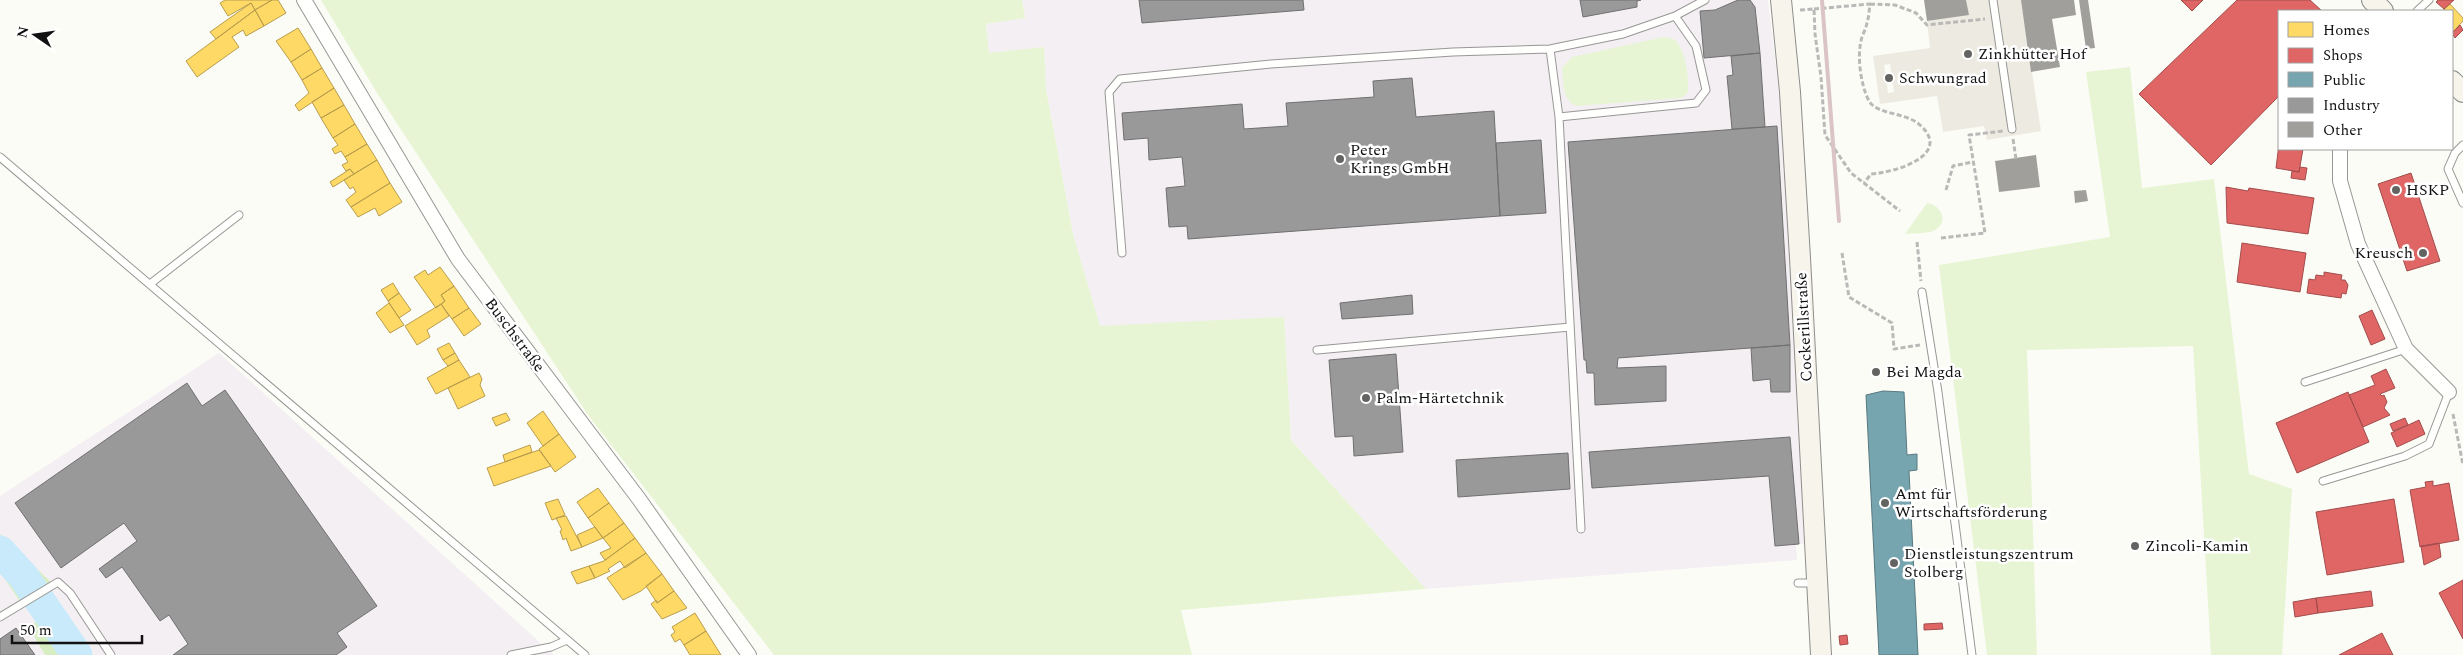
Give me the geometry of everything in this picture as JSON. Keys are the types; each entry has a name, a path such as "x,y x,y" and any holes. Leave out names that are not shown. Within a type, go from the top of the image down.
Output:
{"main road":[{"path":"2372,0 2382,10"},
{"name":"Cockerillstraße","path":"1782,6 1800,258 1808,583 1821,655"},
{"path":"2453,81 2463,92"}],"street":[{"name":"Buschstraße","path":"304,0 458,259 639,499 749,655"},
{"path":"2340,150 2340,181 2358,244 2406,349 2449,392"}],"lane":[{"path":"1122,252 1109,92 1120,79 1271,64 1453,52 1550,49 1623,34 1675,16 1705,0"},
{"path":"1994,0 2012,129"},
{"path":"2418,10 2428,0"},
{"path":"1559,117 1696,103 1706,90 1696,46 1675,16"},
{"path":"1550,49 1559,117 1581,529"},
{"path":"2463,145 2455,153 2448,169 2463,203"},
{"path":"0,156 585,655"},
{"path":"150,284 239,215"},
{"path":"1922,292 1972,655"},
{"path":"1318,350 1570,327"},
{"path":"2305,382 2406,349"},
{"path":"2323,481 2406,456 2429,444 2449,392"},
{"path":"0,617 58,582 70,593 111,655"},
{"path":"511,655 551,648 567,640"}],"path":[{"path":"1864,183 1871,174 1888,173 1908,166 1924,156 1929,148 1929,139 1921,125 1906,116 1874,108 1869,100 1862,80 1861,41 1868,22 1870,4"},
{"path":"1782,6 1814,9 1870,4 1894,5 1916,13 1928,26 1996,17"},
{"path":"1814,9 1825,136 1851,173 1900,211"},
{"path":"1941,238 1985,233 1969,136 2012,129 2016,159"},
{"path":"1946,190 1953,166 1973,162"},
{"path":"1917,242 1920,274"},
{"path":"1842,253 1849,296 1892,322 1894,349 1930,344"},
{"path":"2449,392 2463,465"}],"shaded area":[{"path":"1022,0 1768,0 1782,119 1804,544 1796,544 1797,560 1426,589 1291,440 1284,317 1100,327 1073,234 1046,89 1044,48 989,53 986,24 1025,18"},
{"path":"1966,0 2021,0 2041,131 1987,140 1984,126 1943,132 1937,96 1880,104 1873,56 1930,48 1927,21 1968,13","holes":["1890,64 1894,92 1888,93 1884,65"]},
{"path":"219,353 554,655 90,655 58,602 29,628 45,655 0,655 0,572 19,600 52,583 0,534 0,496"}],"green space":[{"path":"321,0 1022,0 1025,18 986,24 989,53 1044,47 1046,89 1073,234 1100,326 1284,317 1291,440 1426,589 1181,610 1192,655 774,655 588,415 377,93"},
{"path":"1664,37 1675,40 1682,50 1688,74 1688,89 1687,94 1681,98 1576,106 1568,99 1564,90 1562,68 1572,57"},
{"path":"2130,67 2142,188 2214,179 2249,474 2292,489 2282,655 2211,655 2193,346 2027,350 2037,655 1987,655 1939,265 2110,237 2086,72"},
{"path":"1927,203 1937,207 1940,211 1943,219 1941,224 1930,232 1905,234"},
{"path":"0,534 52,583 19,600 0,572"},
{"path":"58,602 90,655 45,655 29,628"}],"building: Homes":[{"path":"225,0 272,0 255,10 251,3 228,16 220,3"},
{"path":"272,0 278,0 286,13 264,26 255,10"},
{"path":"251,3 255,10 216,39 210,32"},
{"path":"2450,4 2463,18 2463,21 2453,32 2453,10 2443,10"},
{"path":"255,10 264,26 246,36 243,30 232,37 239,47 197,77 186,61"},
{"path":"298,28 311,49 291,62 276,41"},
{"path":"311,49 322,68 302,80 291,62"},
{"path":"322,68 334,88 299,111 295,105 309,93 302,80"},
{"path":"334,88 344,105 321,118 312,102"},
{"path":"344,105 355,124 333,138 321,118"},
{"path":"355,124 367,144 345,157 341,151 335,154 332,149 338,145 333,138"},
{"path":"367,144 377,160 354,174 350,169 346,171 342,165 348,162 345,157"},
{"path":"377,160 390,183 351,207 346,200 356,192 353,187 350,189 344,180"},
{"path":"350,169 354,174 333,187 330,182"},
{"path":"390,183 402,202 379,216 375,208 358,217 351,207"},
{"path":"440,267 454,286 441,295 445,301 436,308 414,277 425,270 428,275"},
{"path":"393,283 399,293 388,301 381,290"},
{"path":"454,286 469,308 452,319 441,304 445,301 441,295"},
{"path":"399,293 411,310 399,318 388,301"},
{"path":"389,303 404,325 390,333 376,313"},
{"path":"441,304 449,316 427,330 430,337 417,345 405,326"},
{"path":"469,308 481,324 464,336 452,319"},
{"path":"449,343 455,353 443,360 437,349"},
{"path":"455,353 459,360 448,366 443,360"},
{"path":"459,360 470,377 436,394 427,378"},
{"path":"479,373 482,379 480,385 485,396 458,409 448,388"},
{"path":"543,411 559,434 543,446 527,423"},
{"path":"506,413 510,420 496,426 492,418"},
{"path":"559,434 576,457 555,472 539,449"},
{"path":"530,445 532,452 505,462 503,455"},
{"path":"539,450 551,466 494,486 487,468"},
{"path":"598,488 609,503 588,518 577,502"},
{"path":"558,499 565,515 552,520 545,503"},
{"path":"609,503 624,523 603,538 588,518"},
{"path":"566,516 582,547 571,551 566,538 563,540 560,531 562,530 556,518"},
{"path":"624,523 635,538 605,560 600,553 611,548 603,538"},
{"path":"595,527 603,538 582,547 577,535"},
{"path":"635,538 646,553 625,568 620,561 608,569 610,571 595,578 589,566 604,561"},
{"path":"646,553 662,574 641,591 623,600 607,578"},
{"path":"589,566 595,578 577,584 571,572"},
{"path":"662,574 674,591 657,603 646,586"},
{"path":"674,591 687,608 662,619 651,604 656,600 657,603"},
{"path":"695,613 706,631 684,645 680,639 675,642 671,635 675,632 672,627"},
{"path":"706,631 721,655 690,655 684,645"}],"building: Shops":[{"path":"2181,0 2203,0 2192,11"},
{"path":"2237,0 2310,0 2321,10 2278,10 2278,97 2211,165 2139,94"},
{"path":"2438,0 2454,0 2444,9 2436,2"},
{"path":"2460,25 2463,30 2455,38 2453,32"},
{"path":"2278,150 2303,150 2299,172 2276,168"},
{"path":"2300,167 2307,168 2305,180 2291,178 2292,171 2299,172"},
{"path":"2411,173 2440,261 2407,271 2378,184"},
{"path":"2226,187 2248,191 2249,188 2314,198 2308,234 2227,223"},
{"path":"2242,243 2306,253 2300,292 2237,282"},
{"path":"2324,272 2342,275 2341,280 2345,280 2348,285 2346,294 2342,293 2341,298 2307,293 2309,279 2315,280 2316,275 2324,276"},
{"path":"2372,310 2385,339 2371,345 2359,316"},
{"path":"2386,369 2395,388 2380,394 2384,395 2387,402 2384,408 2390,415 2363,427 2349,395 2375,385 2371,376"},
{"path":"2348,392 2369,442 2297,473 2276,423"},
{"path":"2405,418 2408,425 2393,431 2390,424"},
{"path":"2419,420 2425,434 2397,447 2391,433"},
{"path":"2433,481 2433,486 2449,483 2459,540 2420,547 2410,490 2426,487 2425,482"},
{"path":"2394,499 2404,562 2327,575 2316,512"},
{"path":"2439,543 2441,557 2424,565 2421,546"},
{"path":"2463,580 2463,639 2439,593"},
{"path":"2371,591 2373,606 2318,613 2316,598"},
{"path":"2316,598 2318,613 2295,617 2293,602"},
{"path":"1942,623 1943,629 1924,630 1924,624"},
{"path":"2382,633 2393,655 2339,655"},
{"path":"1847,635 1848,644 1840,645 1839,636"}],"building: Public":[{"name":"Dienstleistungszentrum Stolberg","path":"1883,391 1904,392 1907,455 1917,454 1917,470 1909,471 1918,655 1879,655 1866,395"}],"building: Industry":[{"path":"1139,0 1303,0 1304,10 1142,23"},
{"path":"1580,0 1641,0 1637,1 1637,7 1583,17"},
{"path":"1738,0 1750,0 1755,7 1760,53 1704,58 1700,11 1715,10"},
{"path":"1760,53 1765,127 1732,129 1727,76 1733,75 1731,56"},
{"name":"Peter Krings GmbH","path":"1412,78 1416,117 1494,111 1500,216 1188,239 1187,226 1169,227 1166,188 1185,186 1182,157 1149,160 1148,138 1124,140 1122,113 1242,104 1244,129 1288,126 1286,103 1374,97 1373,81"},
{"path":"1777,126 1790,345 1618,358 1617,368 1666,366 1666,401 1595,405 1594,373 1587,373 1586,360 1584,360 1568,142"},
{"path":"1541,140 1546,213 1500,216 1496,143"},
{"path":"1412,295 1413,314 1342,319 1340,303"},
{"path":"1790,345 1790,392 1771,392 1770,379 1753,381 1751,348"},
{"name":"Palm-Härtetchnik","path":"1396,354 1403,452 1354,456 1353,436 1335,437 1329,360"},
{"path":"187,383 202,406 225,390 377,606 337,633 347,647 336,655 173,655 188,644 169,615 160,621 122,567 106,578 99,569 137,541 124,523 61,568 15,503"},
{"path":"1790,437 1799,544 1775,546 1769,476 1592,488 1589,452"},
{"path":"1568,453 1570,489 1458,497 1456,460"},
{"path":"16,628 35,655 0,655 0,639"}],"building: Other":[{"path":"1924,0 1966,0 1969,15 1927,21"},
{"path":"2021,0 2074,0 2076,15 2052,19 2060,67 2031,72"},
{"path":"2079,0 2088,0 2095,48 2086,49"},
{"path":"2036,155 2040,187 1999,192 1995,161"},
{"path":"2086,190 2088,201 2075,203 2074,191"}],"waterway":[{"path":"0,551 23,576 77,655"}],"railway":[{"path":"1822,0 1839,221"}],"place":[{"name":"Zinkhütter Hof","path":"1968,54"},
{"name":"Schwungrad","path":"1889,78"},
{"name":"Peter Krings GmbH","path":"1340,159"},
{"name":"HSKP","path":"2396,190"},
{"name":"Kreusch","path":"2423,253"},
{"name":"Bei Magda","path":"1876,372"},
{"name":"Palm-Härtetchnik","path":"1366,398"},
{"name":"Amt für Wirtschaftsförderung","path":"1885,503"},
{"name":"Zincoli-Kamin","path":"2135,546"},
{"name":"Dienstleistungszentrum Stolberg","path":"1894,563"}]}
